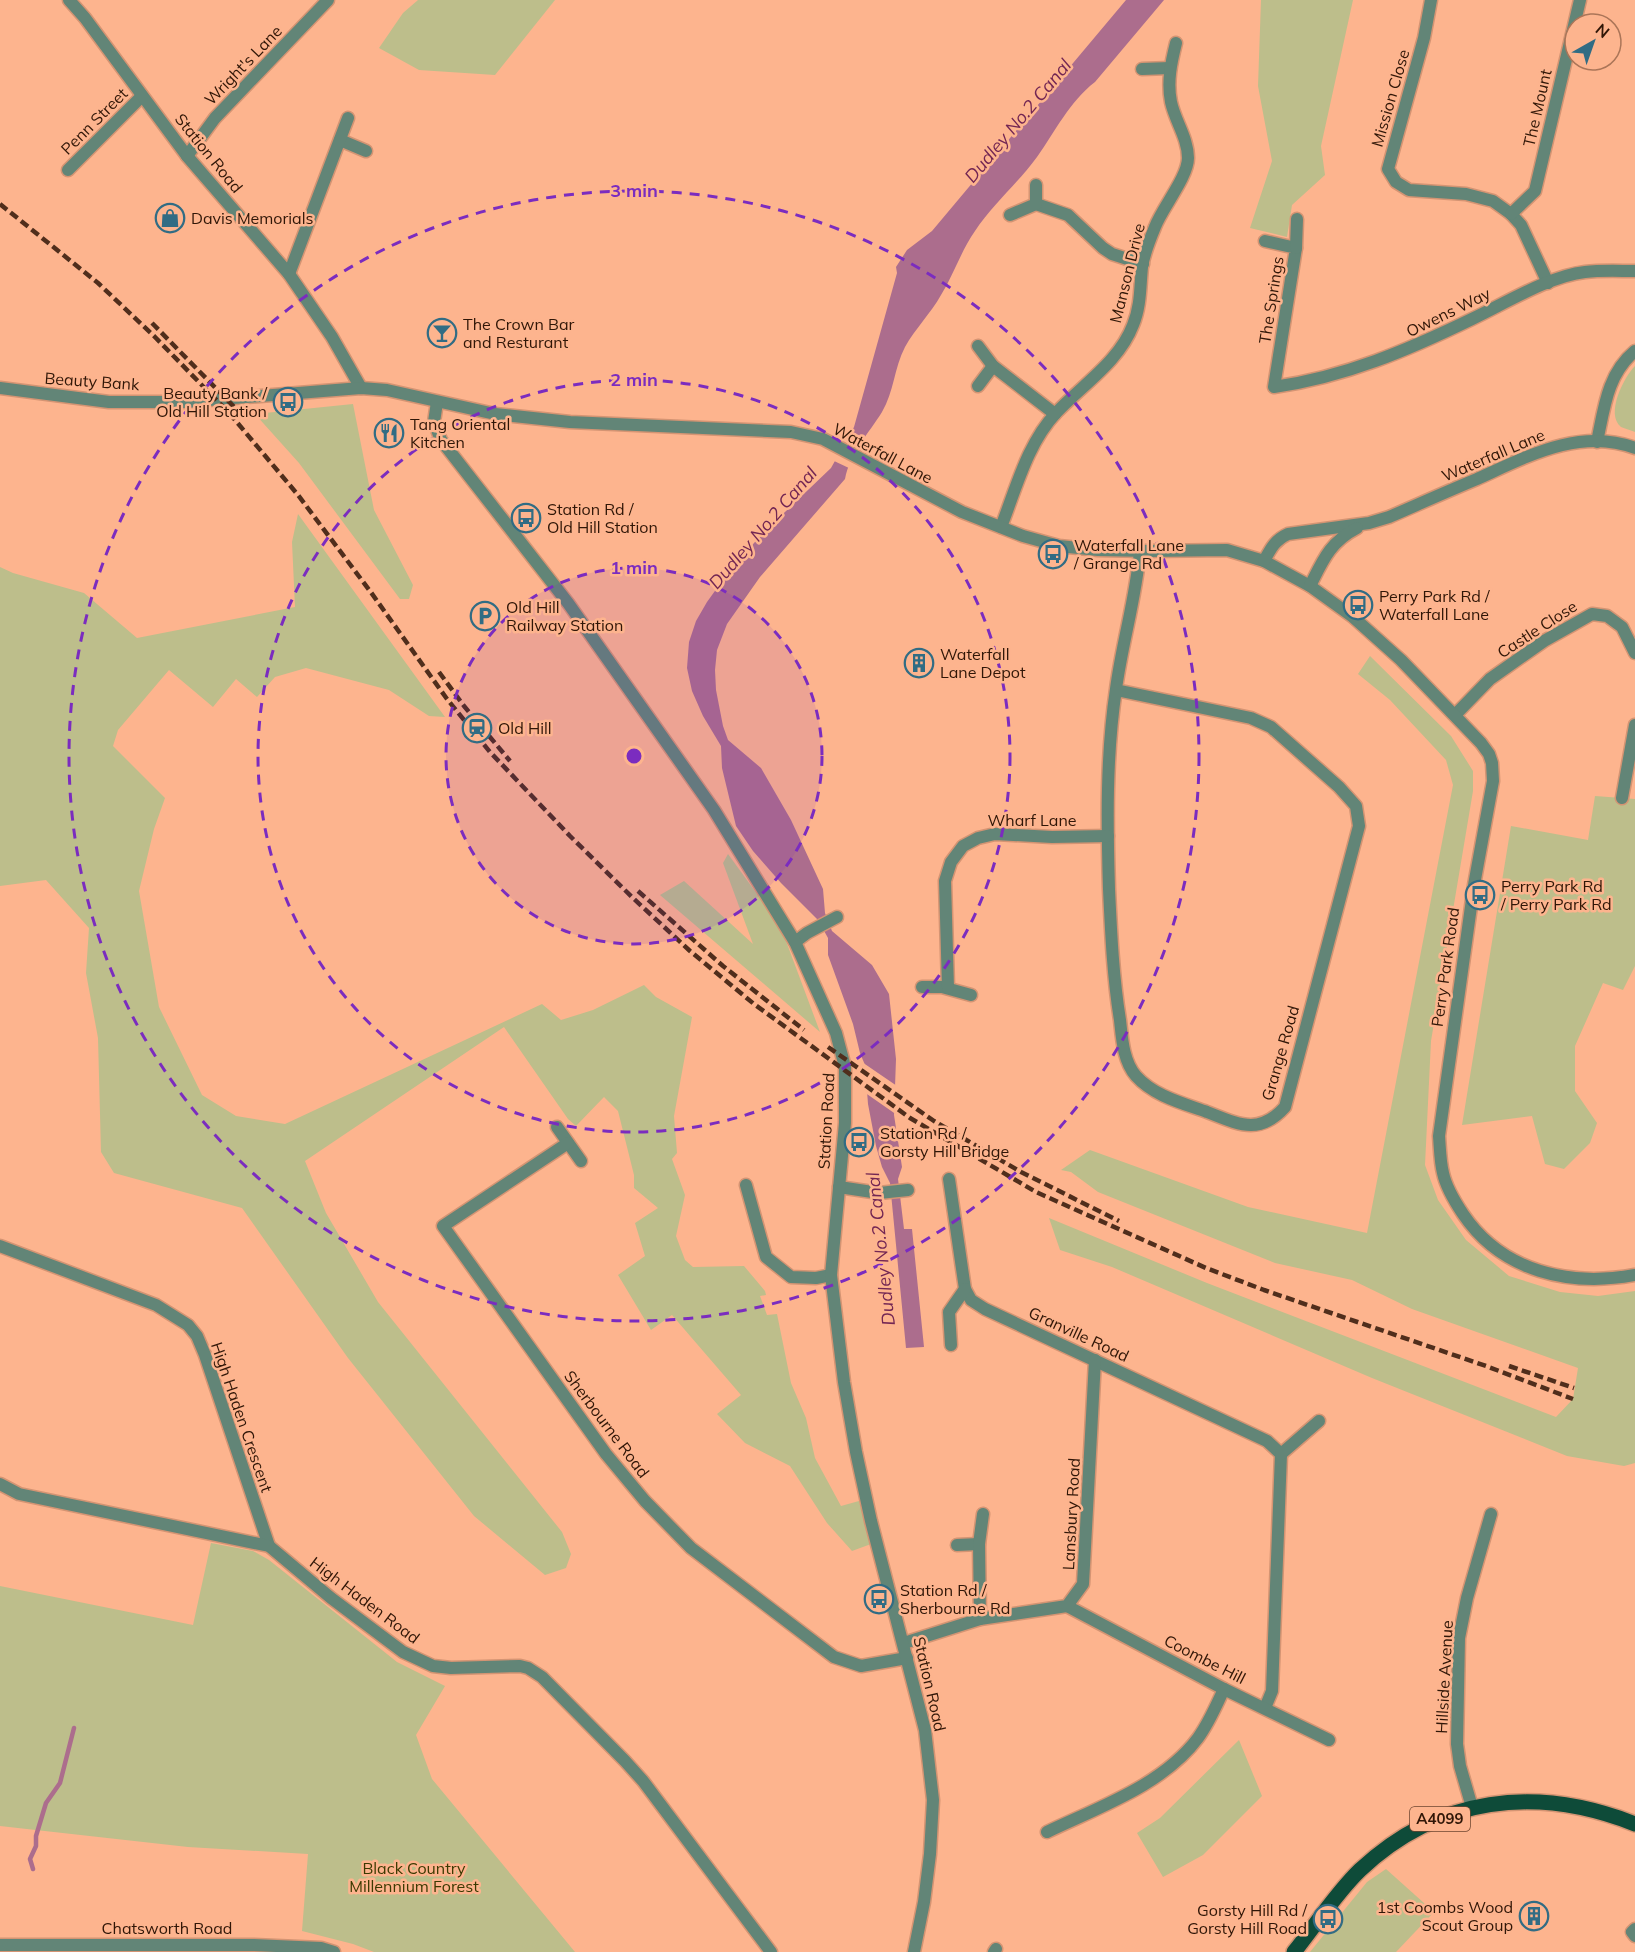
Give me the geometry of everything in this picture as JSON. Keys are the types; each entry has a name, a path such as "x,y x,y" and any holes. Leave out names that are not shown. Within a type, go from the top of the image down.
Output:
{"main road":[{"name":"A4099","path":"1294,1952 1358,1873 1375,1857 1425,1826 1472,1807 1517,1801 1552,1802 1592,1809 1635,1824"}],"street":[{"name":"Station Road","path":"69,0 85,18 187,156 289,274 332,337 361,388"},
{"name":"Wright's Lane","path":"187,156 215,118 328,0"},
{"name":"Mission Close","path":"1431,0 1424,38 1388,169 1396,182 1409,190 1475,196 1493,201 1511,214 1521,225 1548,283"},
{"name":"The Mount","path":"1511,214 1535,191 1580,0"},
{"name":"Manson Drive","path":"1001,527 1032,445 1055,414 1100,372 1133,326 1139,303 1143,264 1160,213 1184,174 1188,161 1184,137 1171,103 1170,68 1176,44"},
{"path":"1143,69 1170,68"},
{"name":"Penn Street","path":"68,170 142,96"},
{"path":"289,274 348,118"},
{"path":"340,140 366,151"},
{"path":"1036,185 1036,204"},
{"path":"1010,215 1036,204 1068,215 1112,254 1143,264"},
{"path":"1296,248 1297,219"},
{"name":"The Springs","path":"1265,241 1296,248 1274,387"},
{"name":"Owens Way","path":"1274,387 1309,382 1352,370 1411,349 1548,283 1583,272 1635,271"},
{"path":"978,346 993,366 1055,414"},
{"path":"1597,442 1612,380 1628,356 1635,351"},
{"path":"978,386 993,366"},
{"name":"Beauty Bank","path":"0,388 109,402 184,402 361,388"},
{"name":"Waterfall Lane","path":"361,388 387,390 495,414 570,422 803,433 823,439 962,512 1059,546 1098,550 1227,550 1264,561 1278,539 1288,534 1369,523"},
{"name":"Station Road","path":"437,402 434,422 441,441 568,603 714,810 795,942 836,1033 845,1067 845,1123 831,1275 844,1382 871,1521 925,1730 933,1800 929,1863 914,1952"},
{"name":"Waterfall Lane","path":"1310,586 1327,552 1344,535 1369,523 1389,517 1547,448 1578,442 1597,442 1635,448"},
{"name":"Grange Road","path":"1116,690 1251,718 1271,727 1339,787 1356,806 1359,826 1285,1107 1275,1118 1262,1125 1241,1125 1152,1091 1134,1074 1125,1055 1117,1001 1111,930 1108,836 1109,757 1116,690 1140,551"},
{"name":"Perry Park Road","path":"1264,561 1310,586 1353,616 1455,715 1481,743 1492,763 1492,781 1474,885 1439,1136 1443,1174 1456,1204 1485,1240 1508,1257 1538,1271 1566,1278 1611,1279 1635,1275"},
{"name":"Castle Close","path":"1455,715 1490,680 1544,641 1592,614 1607,616 1622,627 1635,653"},
{"path":"1622,798 1635,725"},
{"name":"Wharf Lane","path":"948,988 945,880 951,862 963,846 978,838 995,834 1052,837 1108,836"},
{"path":"795,942 837,917"},
{"path":"922,987 948,988 971,995"},
{"path":"557,1126 581,1161"},
{"name":"Sherbourne Road","path":"568,1143 443,1226 606,1454 645,1501 691,1548 834,1657 861,1666 907,1658"},
{"path":"949,1179 965,1288 949,1312 951,1345"},
{"path":"746,1185 766,1257 791,1277 816,1278 831,1275"},
{"path":"839,1187 879,1193 908,1190"},
{"name":"High Haden Crescent","path":"0,1246 156,1305 188,1325 197,1336 205,1355 269,1546"},
{"name":"Granville Road","path":"965,1288 971,1300 986,1309 1267,1441 1281,1454"},
{"name":"Lansbury Road","path":"1067,1606 1083,1584 1095,1360"},
{"path":"1265,1708 1272,1691 1281,1454 1319,1420"},
{"name":"High Haden Road","path":"0,1484 19,1494 269,1546 330,1598 403,1652 433,1666 452,1668 520,1666 528,1668 542,1677 643,1781 771,1952"},
{"path":"980,1619 979,1544 983,1514"},
{"name":"Hillside Avenue","path":"1472,1807 1460,1766 1457,1744 1459,1638 1467,1599 1491,1514"},
{"path":"957,1545 979,1544"},
{"path":"904,1643 980,1619 1067,1606"},
{"name":"Coombe Hill","path":"1067,1606 1224,1689 1329,1740"},
{"path":"1047,1832 1149,1783 1178,1760 1198,1738 1213,1714 1224,1689"},
{"path":"1635,1929 1632,1932 1635,1936"},
{"name":"Chatsworth Road","path":"0,1945 79,1948 321,1948 334,1952"}],"green space":[{"path":"418,0 555,0 495,75 419,70 379,48 403,13"},
{"path":"1261,0 1353,0 1321,146 1325,175 1292,205 1287,237 1250,228 1272,161 1258,86"},
{"path":"1635,366 1635,432 1621,427 1615,414 1615,405 1626,378"},
{"path":"353,404 374,510 413,585 409,599 400,599 299,463 255,414"},
{"path":"298,514 445,717 429,716 389,690 306,668 275,677 257,697 236,679 213,707 169,670 118,730 113,746 165,798 154,829 139,891 159,1007 202,1095 236,1116 285,1124 542,1004 561,1020 593,1010 644,985 656,997 692,1017 674,1116 677,1153 672,1159 685,1195 676,1236 685,1260 693,1267 744,1266 765,1291 766,1295 760,1296 767,1315 777,1314 791,1383 806,1418 815,1458 841,1506 859,1501 871,1544 852,1551 827,1523 790,1466 745,1443 717,1414 741,1395 672,1315 651,1330 618,1275 645,1256 635,1223 658,1208 634,1188 634,1175 618,1111 604,1097 576,1126 568,1119 504,1027 305,1161 326,1213 378,1302 562,1532 571,1554 566,1568 545,1575 474,1516 348,1358 242,1208 114,1173 101,1152 98,1038 86,973 89,928 46,880 0,886 0,567 13,573 84,593 137,638 295,607 292,542"},
{"path":"1370,656 1451,736 1473,771 1473,791 1431,1041 1425,1165 1438,1200 1466,1240 1509,1276 1560,1292 1598,1296 1635,1291 1635,1463 1624,1466 1567,1456 1372,1378 1112,1267 1060,1250 1049,1218 1207,1283 1556,1417 1573,1399 1578,1368 1412,1309 1352,1280 1275,1263 1098,1192 1071,1172 1061,1170 1090,1150 1248,1207 1367,1233 1453,785 1446,760 1390,700 1358,674"},
{"path":"1595,796 1635,799 1635,966 1623,990 1603,983 1575,1046 1575,1091 1597,1123 1590,1143 1564,1169 1545,1164 1532,1116 1462,1125 1511,826 1588,840"},
{"path":"728,854 783,933 820,1032 660,895 684,881 753,944 723,863"},
{"name":"Black Country Millennium Forest","path":"211,1543 253,1551 269,1560 397,1662 445,1686 416,1735 432,1779 575,1952 374,1952 353,1944 302,1931 308,1854 188,1847 0,1826 0,1586 193,1625"},
{"path":"1239,1740 1262,1796 1203,1855 1163,1877 1137,1833 1160,1818"},
{"path":"1386,1869 1434,1912 1396,1952 1310,1952 1367,1882"}],"shaded area":[{"path":"1126,0 1164,0 1078,99 1030,167 975,231 937,302 905,347 886,404 855,452 845,479 760,577 727,624 717,650 716,690 728,740 761,768 791,820 823,889 825,913 832,931 872,965 889,994 896,1059 894,1115 902,1167 898,1179 904,1229 912,1229 924,1347 906,1348 890,1183 882,1167 876,1146 868,1104 865,1065 828,955 828,938 818,920 753,851 736,826 722,768 721,746 703,716 692,691 687,668 689,642 696,621 730,570 762,534 831,468 854,427 897,273 896,267 907,250 932,231"}],"pier":[{"path":"847,433 865,442 851,469 832,460"},
{"path":"859,1060 897,1086 897,1115 864,1092 862,1066"}],"waterway":[{"path":"33,1869 30,1859 36,1846 36,1836 46,1803 60,1783 74,1728"}],"railway":[{"path":"0,204 98,283 154,336 230,414 298,495 447,699 490,752 634,899 690,951 754,1004 910,1118 1036,1192 1206,1268 1486,1366 1573,1399"},
{"path":"152,323 242,415"},
{"path":"439,672 510,761"},
{"path":"638,891 723,966 804,1030"},
{"path":"828,1047 934,1121 1021,1172 1119,1221"},
{"path":"1509,1366 1574,1388"}],"place":[{"name":"Davis Memorials","path":"170,218"},
{"name":"The Crown Bar and Resturant","path":"442,333"},
{"name":"Beauty Bank / Old Hill Station","path":"288,402"},
{"name":"Tang Oriental Kitchen","path":"389,433"},
{"name":"Station Rd / Old Hill Station","path":"526,518"},
{"name":"Waterfall Lane / Grange Rd","path":"1053,554"},
{"name":"Perry Park Rd / Waterfall Lane","path":"1358,605"},
{"name":"Old Hill Railway Station","path":"485,616"},
{"name":"Waterfall Lane Depot","path":"919,663"},
{"name":"Old Hill","path":"477,728"},
{"name":"Perry Park Rd / Perry Park Rd","path":"1480,895"},
{"name":"Station Rd / Gorsty Hill Bridge","path":"859,1142"},
{"name":"Station Rd / Sherbourne Rd","path":"879,1599"},
{"name":"1st Coombs Wood Scout Group","path":"1534,1916"},
{"name":"Gorsty Hill Rd / Gorsty Hill Road","path":"1328,1919"}],"water label":[{"name":"Dudley No.2 Canal","path":"1018,121"},
{"name":"Dudley No.2 Canal","path":"763,528"},
{"name":"Dudley No.2 Canal","path":"881,1249"}]}
